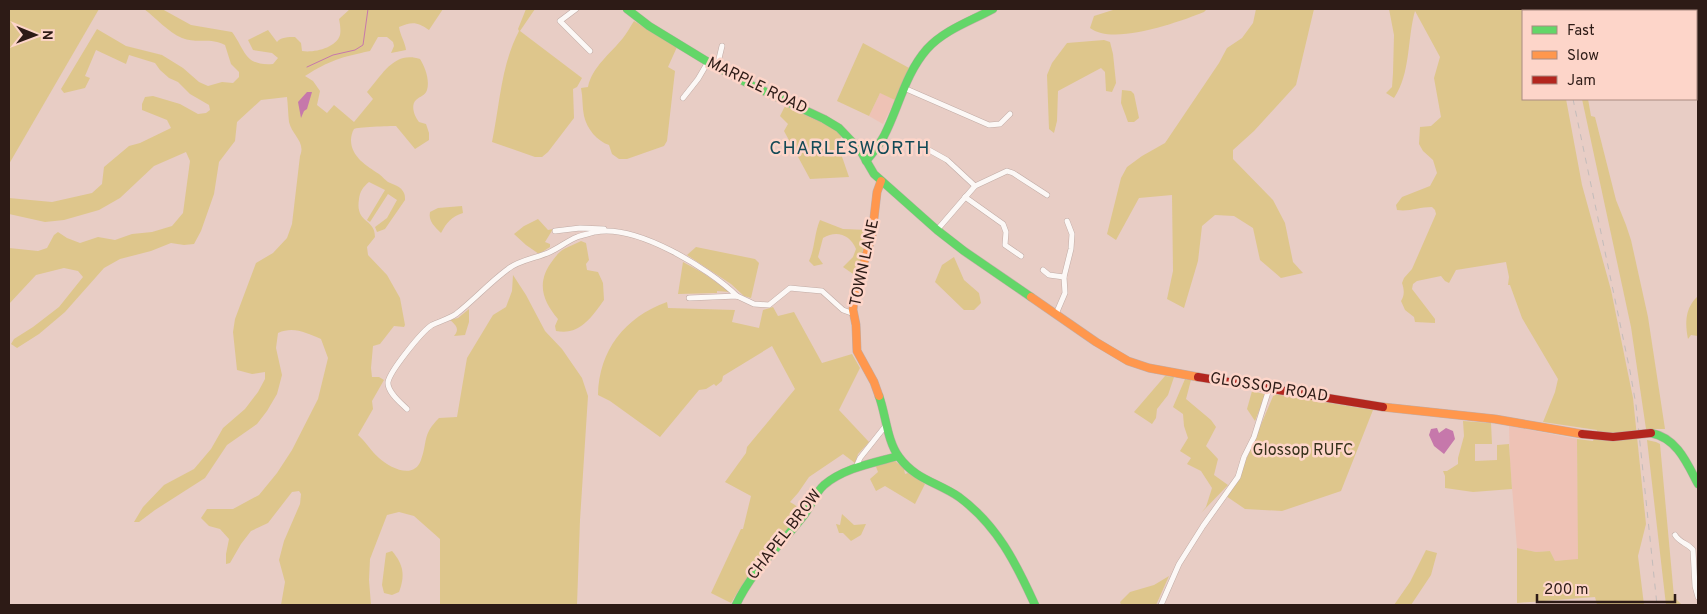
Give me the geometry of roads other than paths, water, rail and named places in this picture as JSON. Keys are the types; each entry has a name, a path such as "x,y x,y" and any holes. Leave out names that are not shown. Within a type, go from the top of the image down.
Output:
{"main road":[{"name":"MARPLE ROAD","path":"627,9 649,26 708,62 839,128 860,150 874,174"},
{"path":"866,160 876,150 883,138 904,88 918,62 932,45 954,30 993,9"},
{"name":"GLOSSOP ROAD","path":"874,174 936,230 964,251 1115,354 1138,365 1375,406 1495,419 1582,434 1613,437 1661,435 1668,438 1680,452 1698,484"},
{"name":"TOWN LANE","path":"882,181 877,192 872,235 854,297 854,314 857,351 874,382 891,440 898,456"},
{"path":"898,456 913,473 957,496 979,513 1002,542 1016,565 1034,605"},
{"name":"CHAPEL BROW","path":"736,604 748,582 806,512 815,495 824,485 856,467 898,456"}],"street":[{"path":"576,9 560,21 590,51"},
{"path":"717,67 722,46"},
{"path":"683,98 708,62"},
{"path":"904,88 989,125 1001,126 1010,114"},
{"path":"920,144 925,150 947,160 975,186"},
{"path":"936,230 975,186 1010,171 1047,196"},
{"path":"965,196 1002,224 1006,232 1005,245 1021,256"},
{"path":"1056,314 1065,293 1064,276 1071,249 1072,234 1067,221"},
{"path":"556,231 594,228 626,233 649,240 679,255 726,285 738,296 761,306 769,305 790,288 822,291 843,310 854,314"},
{"path":"407,409 393,394 388,386 388,380 397,364 431,326 454,315 510,267 552,252 577,237 598,232 626,233"},
{"path":"1014,251 1018,246"},
{"path":"1043,270 1049,274 1064,276"},
{"path":"688,298 738,296"},
{"path":"1161,605 1179,564 1238,477 1244,457 1254,437 1269,389"},
{"path":"856,467 860,458 887,423"},
{"path":"1675,535 1680,542 1692,548"},
{"path":"1692,548 1698,545"},
{"path":"1692,548 1695,586 1698,597"}],"waterway":[{"path":"307,67 333,55 355,50 363,45 368,9"}],"railway":[{"path":"1573,100 1636,405 1657,605"}],"district":[{"name":"CHARLESWORTH","path":"850,149"}],"park label":[{"name":"Glossop RUFC","path":"1303,451"}]}
